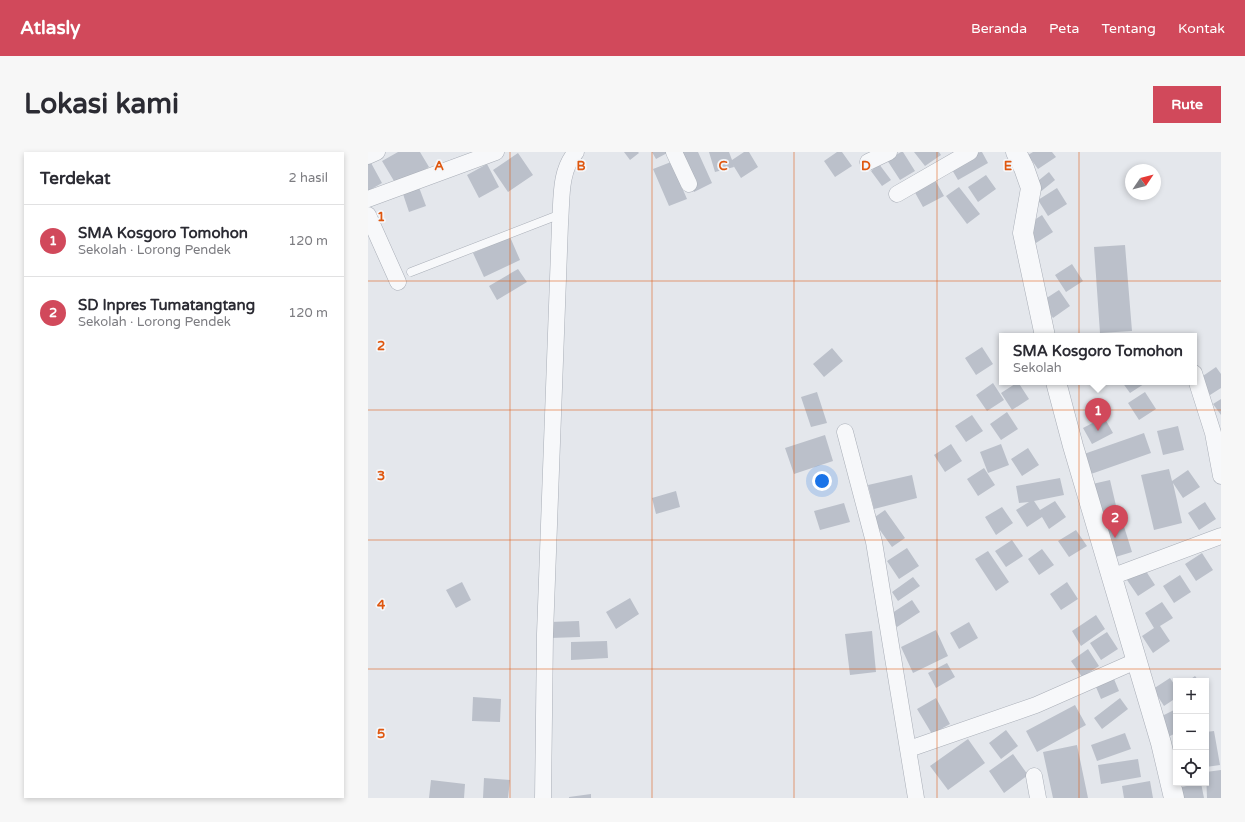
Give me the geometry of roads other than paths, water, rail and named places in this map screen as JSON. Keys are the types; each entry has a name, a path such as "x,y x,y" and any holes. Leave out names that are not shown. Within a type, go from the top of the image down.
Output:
{"street":[{"path":"368,156 377,152"},
{"path":"368,199 496,152"},
{"path":"543,798 544,634 561,214 564,174 571,158 576,152"},
{"path":"674,152 689,184"},
{"path":"868,162 889,152"},
{"path":"896,194 970,152"},
{"path":"1016,152 1024,168 1031,188 1023,234 1044,333"},
{"path":"368,215 398,282"},
{"path":"1197,382 1213,433 1221,476"},
{"path":"1057,385 1111,577 1161,742 1174,798"},
{"path":"845,432 874,542 916,798"},
{"path":"1111,577 1221,536"},
{"path":"909,749 1036,705 1136,661"},
{"path":"1034,776 1038,798"}],"lane":[{"path":"410,272 561,214"}],"place":[{"name":"SMA Kosgoro Tomohon","path":"1098,431"},
{"name":"SD Inpres Tumatangtang","path":"1115,538"}]}
